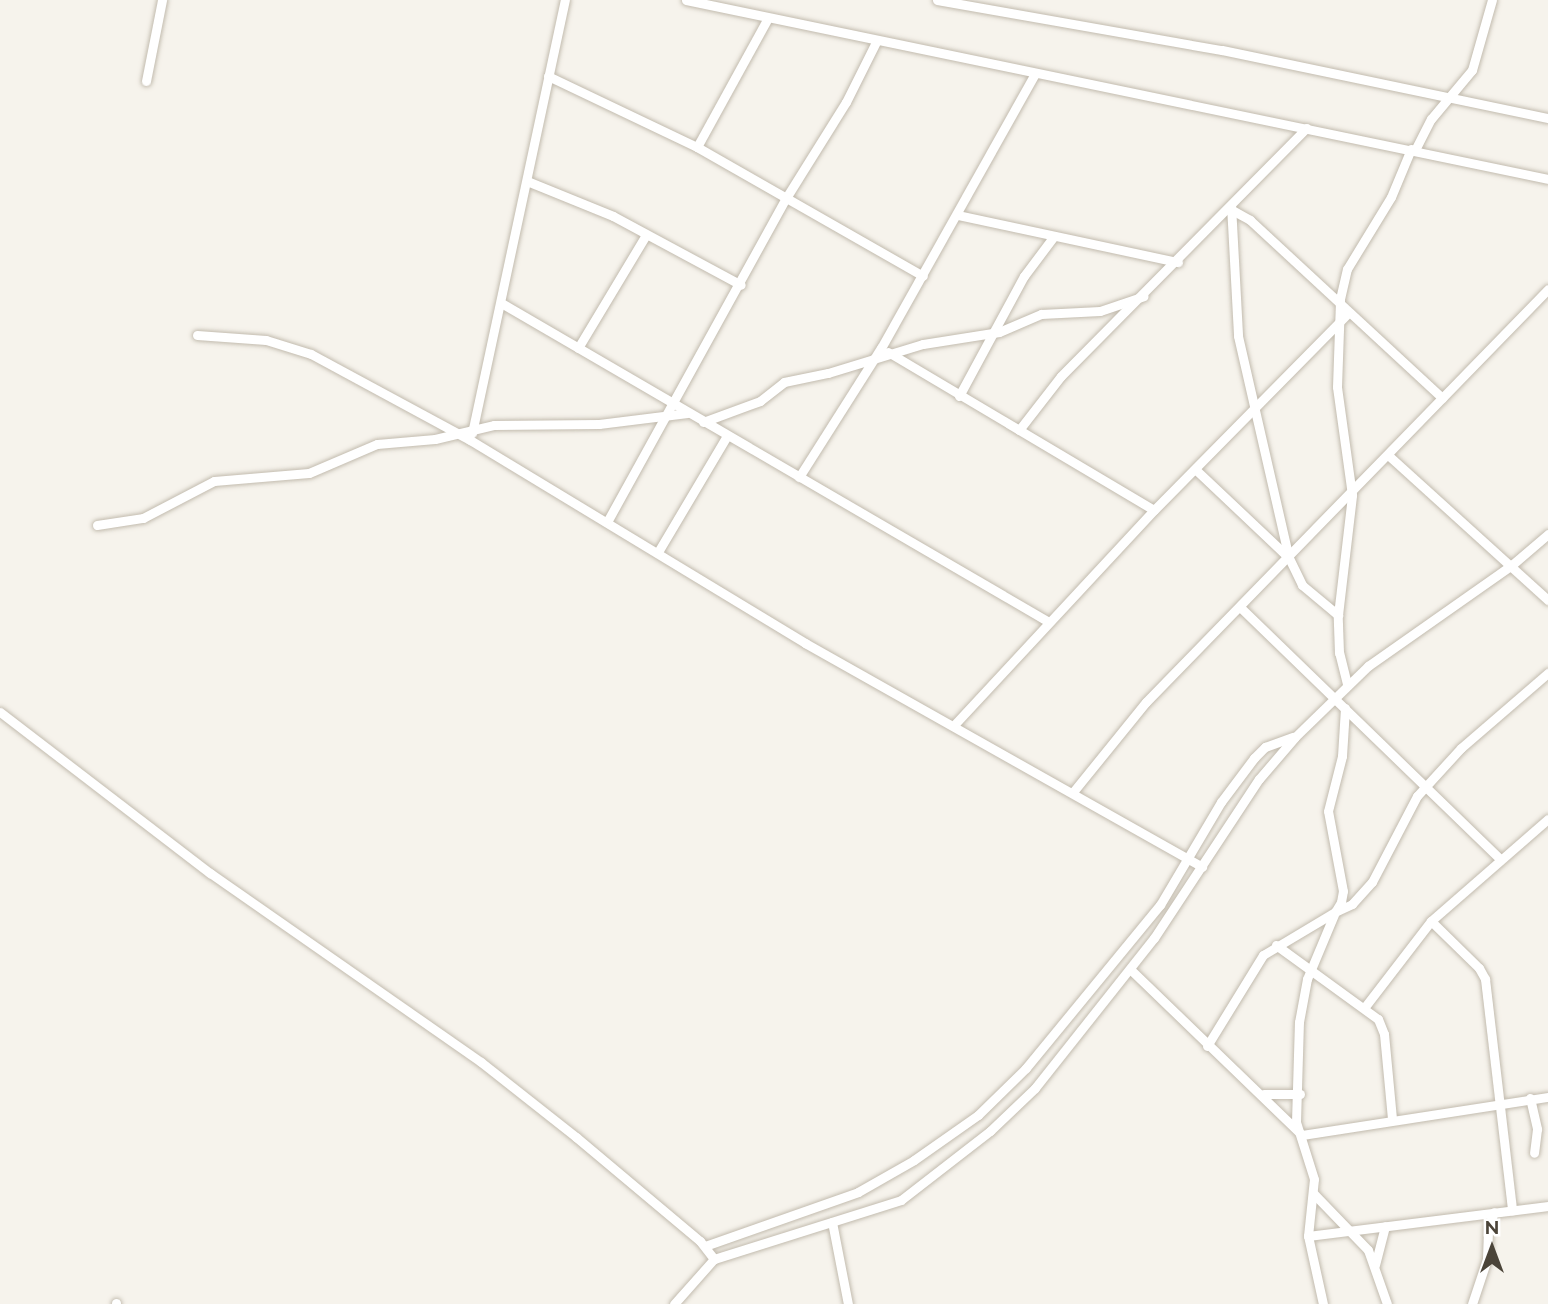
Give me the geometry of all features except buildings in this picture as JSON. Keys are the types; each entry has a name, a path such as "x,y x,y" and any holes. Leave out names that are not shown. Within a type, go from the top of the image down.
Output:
{"street":[{"path":"146,81 162,0"},
{"path":"471,435 503,304 565,0"},
{"path":"686,0 1548,179"},
{"path":"937,0 1222,50 1548,118"},
{"path":"1347,684 1339,653 1338,615 1352,495 1337,387 1348,269 1391,197 1413,150 1449,98 1463,86 1475,63 1492,0"},
{"path":"697,147 768,18"},
{"path":"607,522 741,285 786,198 846,102 876,41"},
{"path":"799,477 881,348 1035,74"},
{"path":"548,76 697,147 923,276"},
{"path":"1019,430 1061,376 1178,262 1306,128"},
{"path":"527,181 578,200 741,285"},
{"path":"1231,208 1250,220 1342,313 1442,398"},
{"path":"1231,208 1238,336 1252,408 1276,487 1289,558 1302,585 1338,615"},
{"path":"958,215 1178,262"},
{"path":"578,348 646,234"},
{"path":"959,396 1024,276 1054,236"},
{"path":"1073,792 1146,702 1242,609 1548,289"},
{"path":"704,422 760,401 784,382 891,354 992,333 1035,315 1100,311 1144,296"},
{"path":"503,304 1049,622"},
{"path":"955,724 1342,313"},
{"path":"197,335 290,346 457,434"},
{"path":"881,348 1154,510"},
{"path":"97,525 143,518 214,481 309,473 377,444 687,413"},
{"path":"471,435 805,643 955,724 1202,867"},
{"path":"658,552 727,436"},
{"path":"1388,455 1513,564 1548,600"},
{"path":"1195,469 1289,558"},
{"path":"674,1304 714,1259 901,1200 990,1131 1035,1088 1130,969 1202,867 1259,779 1333,696 1417,629 1513,564 1548,534"},
{"path":"1242,609 1500,859"},
{"path":"1208,1046 1247,975 1276,944 1357,900 1372,882 1426,786 1461,748 1548,673"},
{"path":"1323,1304 1308,1236 1313,1175 1296,1122 1300,1094 1299,1022 1312,969 1343,891 1331,845 1328,803 1342,756 1345,708"},
{"path":"0,712 210,873 481,1062 705,1246 714,1259"},
{"path":"705,1246 858,1192 914,1160 978,1115 1026,1068 1145,924 1189,859 1221,802 1254,758 1265,747 1295,737"},
{"path":"1364,1008 1431,921 1548,819"},
{"path":"1431,921 1479,968 1485,979 1512,1210"},
{"path":"1276,944 1364,1008 1384,1034 1392,1118"},
{"path":"1130,969 1208,1046 1264,1094 1302,1135"},
{"path":"1264,1094 1300,1094"},
{"path":"1302,1135 1392,1118 1548,1097"},
{"path":"1530,1098 1537,1129 1534,1153"},
{"path":"1313,1193 1364,1244 1375,1265 1387,1304"},
{"path":"1308,1236 1548,1206"},
{"path":"1472,1304 1487,1259 1488,1227 1494,1212"},
{"path":"832,1222 848,1304"},
{"path":"1375,1265 1385,1226"}]}
